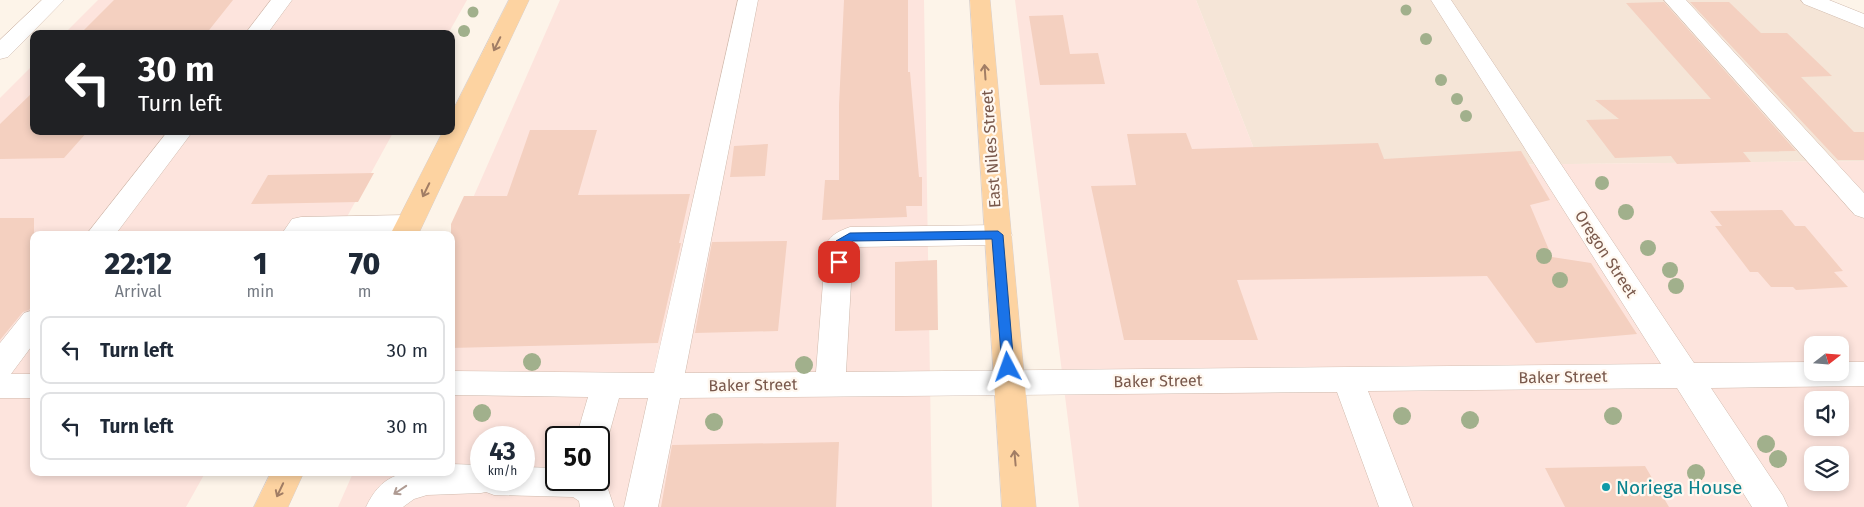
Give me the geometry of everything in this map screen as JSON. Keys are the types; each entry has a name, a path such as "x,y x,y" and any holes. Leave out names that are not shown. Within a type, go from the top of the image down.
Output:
{"main road":[{"path":"455,130 519,0"},
{"name":"East Niles Street","path":"980,0 1019,507"},
{"path":"406,229 452,135"},
{"path":"271,507 286,476"}],"street":[{"path":"0,52 54,0"},
{"path":"259,30 282,0"},
{"path":"641,507 665,386 748,0"},
{"name":"Oregon Street","path":"1442,0 1771,507"},
{"path":"1674,0 1864,209"},
{"path":"1812,0 1864,22"},
{"path":"103,231 178,135"},
{"path":"297,231 300,226 406,229"},
{"path":"830,384 840,244 850,237 998,235"},
{"path":"0,365 30,326"},
{"name":"Baker Street","path":"455,383 665,386 1864,374"},
{"path":"1348,379 1396,507"},
{"path":"595,426 607,385"},
{"path":"0,386 30,386"},
{"path":"383,507 388,498 408,485 429,479 470,480"}],"shaded area":[{"path":"98,0 467,0 450,30 68,30"},
{"path":"560,0 924,0 932,507 338,507 352,476 455,476 455,239"},
{"path":"1015,0 1196,0 1261,167 1864,161 1864,507 1079,507"},
{"path":"1196,0 1822,0 1864,17 1864,161 1261,167"},
{"path":"30,68 30,135 392,135 339,231 30,231 30,476 203,476 186,507 0,507 0,98"}],"building":[{"path":"114,0 233,0 209,30 84,30"},
{"path":"844,0 908,0 908,72 910,72 919,177 922,177 922,206 906,206 907,217 822,220 825,180 839,180 839,105"},
{"path":"1664,2 1796,151 1743,152 1751,162 1677,164 1671,156 1615,158 1586,120 1619,119 1595,100 1711,99 1626,3"},
{"path":"1690,2 1729,2 1761,33 1787,33 1832,76 1801,77 1854,132 1864,132 1864,160 1838,160"},
{"path":"1063,15 1070,54 1098,53 1105,84 1040,85 1029,16"},
{"path":"30,95 30,135 84,135 64,158 0,159 0,124"},
{"path":"530,130 597,130 578,195 690,194 658,343 455,348 455,231 451,231 451,224 464,196 507,196"},
{"path":"1186,133 1192,149 1378,143 1384,159 1521,151 1550,200 1530,205 1552,257 1591,263 1637,334 1536,343 1487,276 1237,280 1258,340 1124,340 1091,186 1136,185 1127,134"},
{"path":"768,144 765,176 730,177 734,146"},
{"path":"374,173 358,202 251,204 268,175"},
{"path":"1782,210 1795,226 1805,226 1843,271 1834,272 1848,287 1796,290 1793,287 1771,287 1758,272 1750,272 1715,226 1722,226 1710,211"},
{"path":"0,218 34,218 34,231 30,231 30,309 23,312 0,340"},
{"path":"787,241 778,331 695,333 712,242"},
{"path":"937,260 938,330 895,331 895,262"},
{"path":"839,442 836,507 661,507 672,445"},
{"name":"Noriega House","path":"1645,466 1669,507 1565,507 1545,468"}],"place":[{"name":"Noriega House","path":"1606,487"}],"route":[{"path":"839,262 840,244 850,237 998,235 1008,367"}]}
